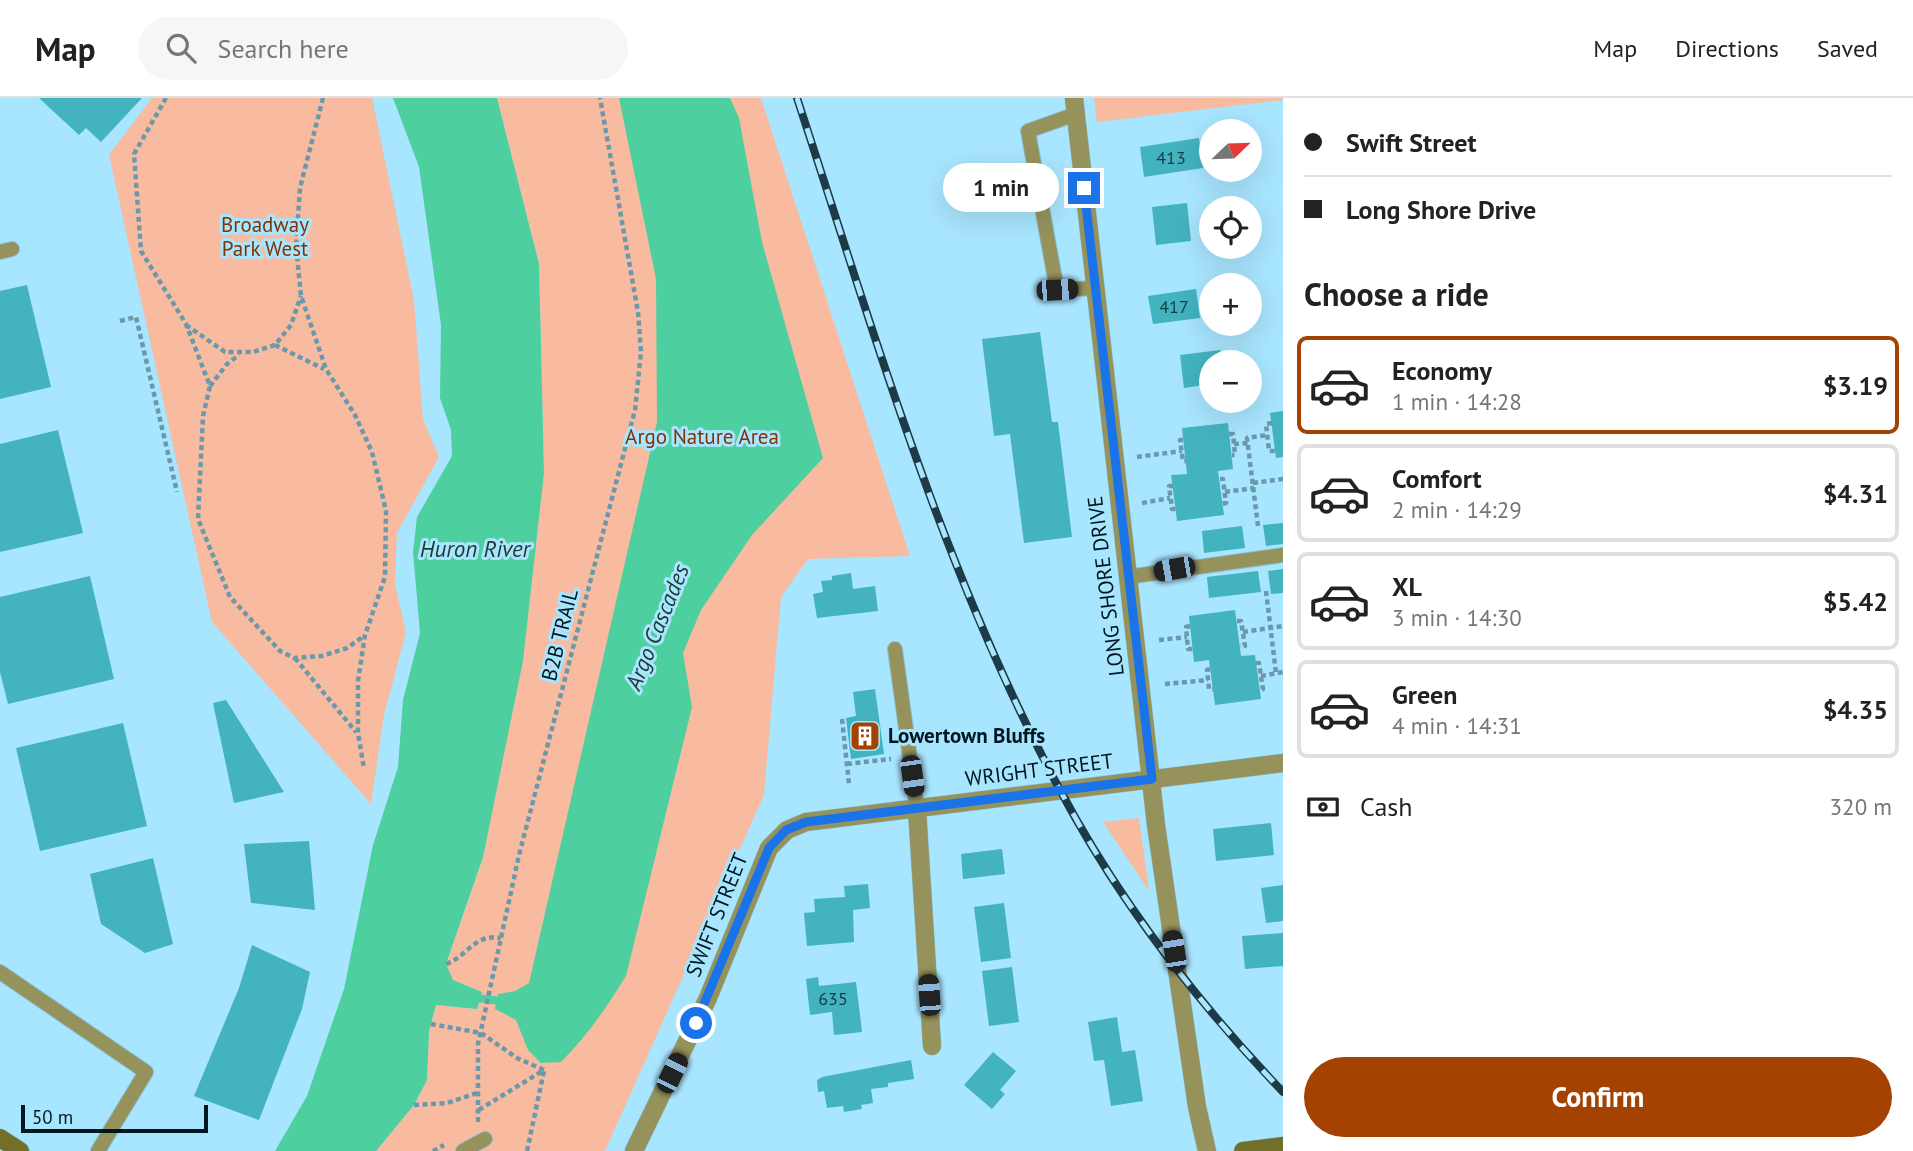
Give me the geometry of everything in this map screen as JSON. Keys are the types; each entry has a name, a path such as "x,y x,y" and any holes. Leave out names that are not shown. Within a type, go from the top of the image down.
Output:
{"main road":[{"path":"0,1138 20,1151"},
{"path":"1243,1151 1283,1146"}],"street":[{"name":"LONG SHORE DRIVE","path":"1075,106 1127,577 1171,933 1197,1107 1207,1151"},
{"name":"WRIGHT STREET","path":"769,848 786,830 797,824 1283,763"},
{"path":"917,809 932,1046"},
{"name":"SWIFT STREET","path":"634,1151 708,998 769,848"}],"lane":[{"path":"1075,106 1028,131 1057,290 1095,288"},
{"path":"1127,577 1283,555"},
{"path":"895,649 917,809"},
{"path":"0,972 146,1072 98,1151"},
{"path":"460,1145 482,1134"}],"path":[{"path":"166,98 134,154 141,251 186,324 210,386"},
{"path":"323,98 300,188 296,246 301,296 326,369 355,415 372,452 386,511 385,576 365,635 358,681 358,733 364,769"},
{"name":"B2B TRAIL","path":"482,1134 477,1111 477,1093 484,1013 519,855 635,410 641,352 638,312 600,98"},
{"path":"186,324 225,352 240,354 275,345 291,325 301,296"},
{"path":"120,321 136,317 177,492"},
{"path":"275,345 326,369"},
{"path":"240,354 227,364 210,386 203,416 198,519 230,597 280,650 294,657 358,733"},
{"path":"1272,423 1266,424 1267,435 1269,451 1275,451"},
{"path":"1229,434 1233,434 1236,455 1232,456"},
{"path":"1258,526 1247,438 1267,435"},
{"path":"1183,440 1180,440 1183,461 1186,461"},
{"path":"1234,444 1248,443"},
{"path":"1137,457 1182,451"},
{"path":"1220,479 1223,479 1226,503 1222,504"},
{"path":"1225,492 1283,479"},
{"path":"1173,486 1169,486 1172,509 1176,509"},
{"path":"1142,503 1171,498"},
{"path":"1266,591 1276,673"},
{"path":"1237,621 1241,621 1245,646 1240,646"},
{"path":"1190,626 1186,626 1188,649 1193,649"},
{"path":"1243,632 1283,626"},
{"path":"294,657 322,656 347,648 365,635"},
{"path":"1159,640 1187,637"},
{"path":"1256,663 1259,663 1263,690 1259,690"},
{"path":"1210,669 1206,670 1209,689 1213,689"},
{"path":"1261,676 1283,672"},
{"path":"1165,684 1208,680"},
{"path":"842,719 849,784"},
{"path":"847,764 909,756"},
{"path":"446,964 457,960 479,939 490,936 501,938"},
{"path":"431,1024 481,1033 517,1058 544,1070"},
{"path":"477,1111 544,1070"},
{"path":"527,1151 544,1070"},
{"path":"414,1105 447,1103 477,1093"},
{"path":"433,1151 460,1145"}],"green space":[{"name":"Broadway Park West","path":"152,98 372,98 414,300 423,419 439,457 397,533 395,584 406,632 384,715 371,804 212,622 109,155"},
{"name":"Argo Nature Area","path":"497,98 761,98 910,556 808,559 781,597 764,795 605,1151 376,1151 414,1105 427,1080 429,1031 436,1005 476,1009 482,992 453,980 446,964 483,857 544,473 539,264"},
{"path":"1094,98 1283,98 1283,100 1097,122"},
{"path":"1139,818 1149,891 1103,822"}],"water":[{"name":"Huron River","path":"393,98 497,98 539,264 544,473 523,661 483,857 446,964 453,980 482,992 477,1009 436,1005 429,1031 427,1080 414,1105 376,1151 275,1151 307,1096 344,989 373,845 398,767 403,700 420,633 413,552 417,517 452,456 451,430 440,398 441,325 419,167"},
{"path":"619,98 730,98 739,118 762,242 823,458 752,535 701,610 683,653 692,707 626,976 596,1021 561,1062 541,1063 528,1050 516,1020 495,1009 498,994 515,991 529,983 657,422 656,279"}],"building":[{"path":"39,98 142,98 101,142 86,128 79,135"},
{"path":"1199,138 1199,169 1144,177 1140,147"},
{"path":"1187,203 1191,241 1156,245 1152,207"},
{"path":"27,285 51,387 0,399 0,291"},
{"path":"1196,289 1199,318 1153,324 1148,296"},
{"path":"1040,332 1052,422 1058,422 1072,537 1024,543 1010,434 994,436 982,339"},
{"path":"1199,353 1199,386 1184,388 1180,355"},
{"path":"1283,411 1283,457 1276,458 1270,413"},
{"path":"1228,423 1233,469 1218,471 1224,515 1177,521 1171,475 1187,474 1182,428"},
{"path":"58,430 83,533 0,552 0,444"},
{"path":"1283,523 1283,544 1266,546 1263,525"},
{"path":"1242,526 1245,548 1204,553 1202,531"},
{"path":"1283,569 1283,593 1271,594 1268,571"},
{"path":"1258,571 1261,592 1209,598 1207,577"},
{"path":"851,573 853,589 875,586 878,611 817,618 813,594 823,592 821,581"},
{"path":"90,576 114,679 8,704 0,672 0,597"},
{"path":"1235,610 1241,656 1255,655 1261,699 1215,705 1209,660 1194,662 1189,616"},
{"name":"Lowertown Bluffs","path":"875,689 884,754 851,759 846,718 856,716 853,692"},
{"path":"226,700 284,792 234,803 213,703"},
{"path":"123,723 147,826 40,851 16,748"},
{"path":"1271,823 1274,855 1216,861 1213,829"},
{"path":"309,841 315,910 251,903 244,844"},
{"path":"1002,849 1005,874 963,879 961,854"},
{"path":"153,858 173,944 145,953 101,924 90,874"},
{"path":"868,884 870,908 853,910 854,942 807,946 804,913 815,912 814,899 845,897 844,886"},
{"path":"1283,885 1283,921 1266,923 1261,888"},
{"path":"1004,903 1011,958 981,962 974,907"},
{"path":"1283,933 1283,966 1245,969 1242,936"},
{"path":"252,945 310,972 302,1009 259,1120 194,1096 239,988"},
{"path":"1012,967 1019,1022 989,1026 982,971"},
{"path":"818,977 819,986 856,982 862,1032 834,1035 832,1012 810,1015 806,979"},
{"path":"1117,1017 1122,1052 1135,1050 1143,1101 1111,1106 1104,1060 1094,1061 1088,1022"},
{"path":"993,1052 1016,1071 1000,1090 1005,1094 992,1109 964,1085"},
{"path":"911,1060 914,1079 871,1089 873,1103 861,1105 862,1109 844,1112 843,1106 827,1108 824,1091 818,1092 817,1080 822,1077"}],"waterway":[{"name":"Argo Cascades","path":"470,997 506,1002"}],"railway":[{"path":"797,98 914,450 980,623 1018,708 1083,831 1134,911 1190,986 1283,1092"}],"place":[{"name":"Lowertown Bluffs","path":"865,736"}],"route":[{"path":"696,1023 769,848 791,827 806,822 1152,779 1084,188"}]}
